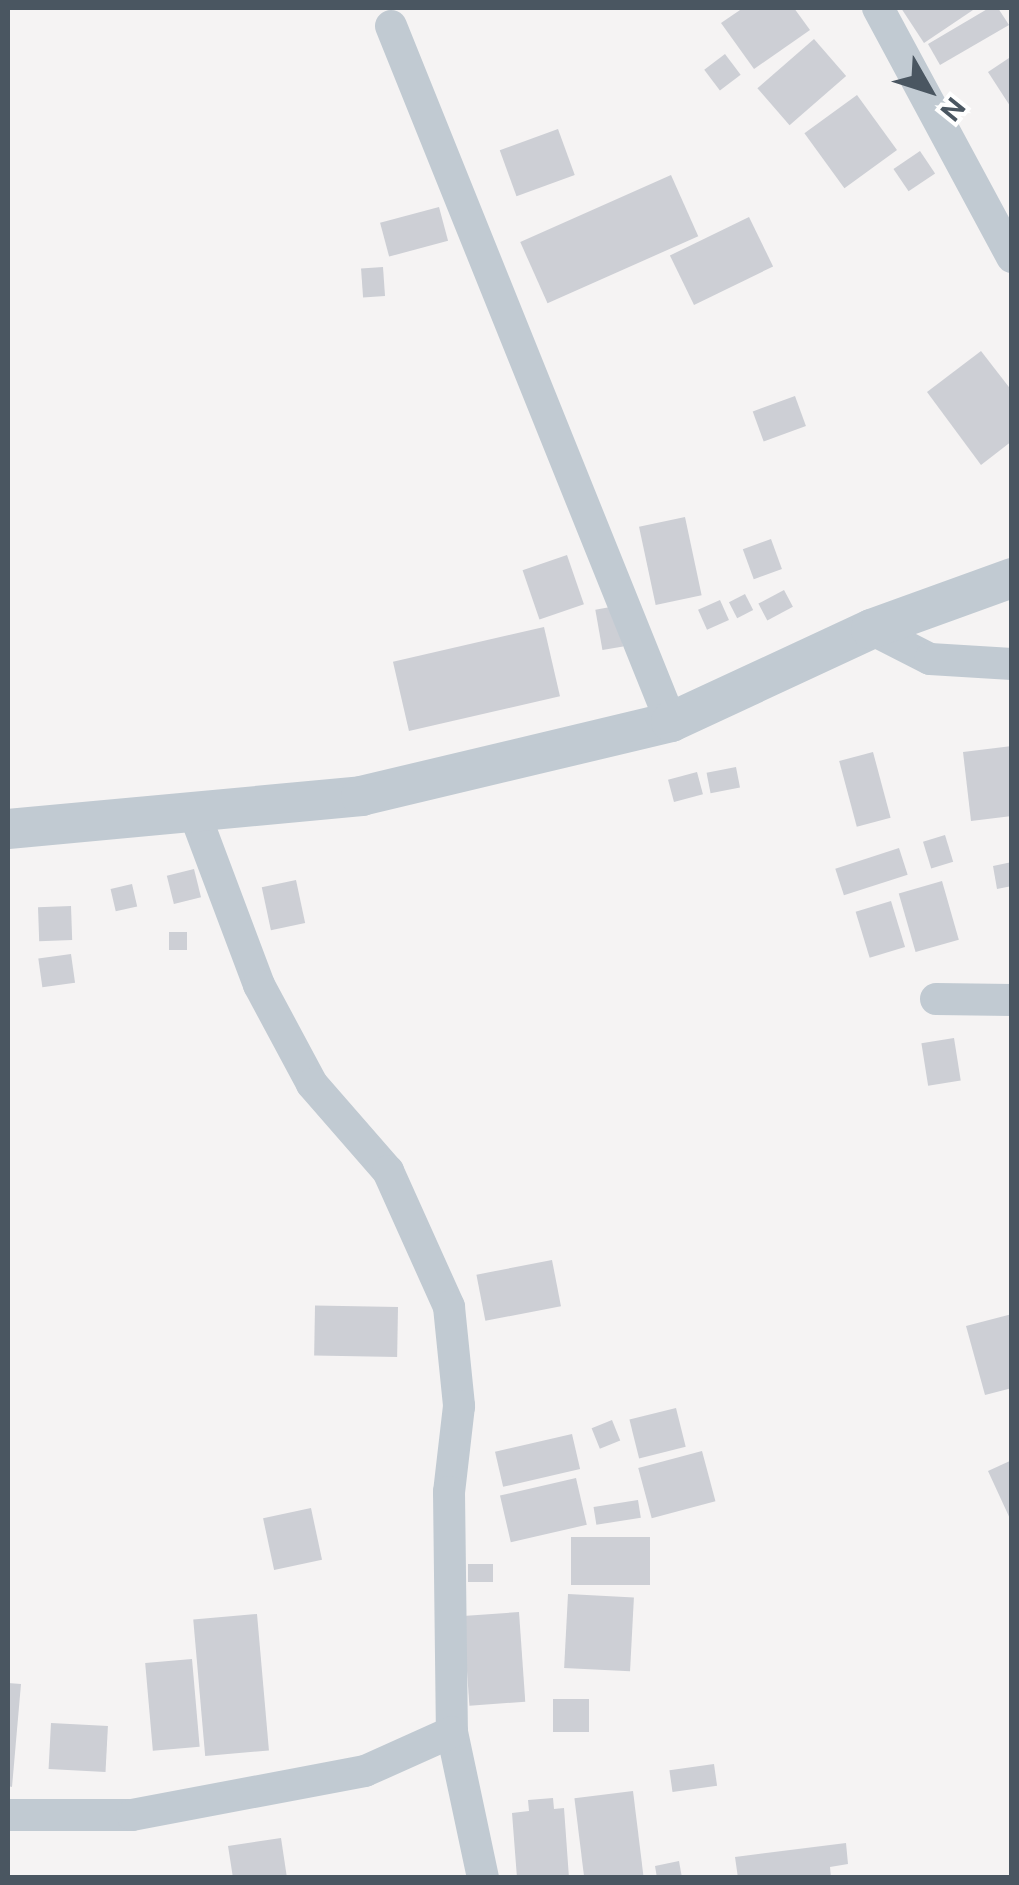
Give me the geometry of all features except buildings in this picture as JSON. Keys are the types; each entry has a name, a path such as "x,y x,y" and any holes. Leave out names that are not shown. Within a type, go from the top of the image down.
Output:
{"street":[{"path":"878,8 1012,256"},
{"path":"390,26 672,722"},
{"path":"8,829 361,796 672,722 871,629 1012,578"},
{"path":"871,629 930,659 1012,664"},
{"path":"194,812 259,985 312,1084 388,1171 449,1307 459,1406 450,1492 452,1732 483,1878"},
{"path":"936,999 1012,1000"},
{"path":"8,1816 132,1815 365,1771 452,1732"}]}
